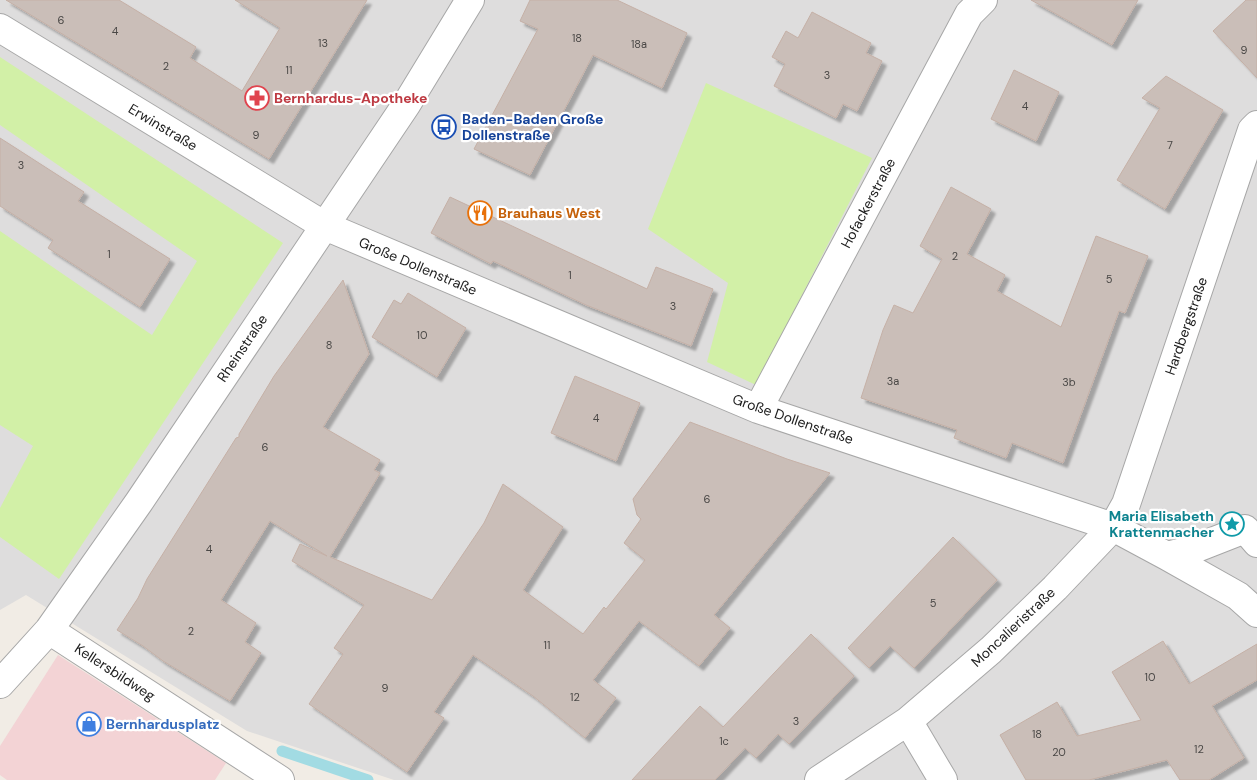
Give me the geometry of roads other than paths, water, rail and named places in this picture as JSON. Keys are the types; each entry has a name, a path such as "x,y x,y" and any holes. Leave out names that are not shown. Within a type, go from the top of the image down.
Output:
{"street":[{"name":"Rheinstraße","path":"0,684 49,630 139,502 406,105 470,0"},
{"name":"Hofackerstraße","path":"758,409 969,14 983,0"},
{"name":"Erwinstraße","path":"0,28 325,226"},
{"name":"Hardbergstraße","path":"1113,527 1126,504 1252,130 1257,125"},
{"name":"Große Dollenstraße","path":"325,226 758,409 1113,527 1238,596 1257,613"},
{"name":"Moncalieristraße","path":"819,780 908,721 992,650 1113,527"},
{"path":"1167,556 1194,549 1245,529 1257,543"},
{"name":"Kellersbildweg","path":"49,630 246,756 280,780"},
{"path":"908,721 943,780"}],"waterway":[{"path":"282,751 368,780"}],"place":[{"name":"Bernhardus-Apotheke","path":"257,98"},
{"name":"Baden-Baden Große Dollenstraße","path":"444,127"},
{"name":"Brauhaus West","path":"480,213"},
{"name":"Maria Elisabeth Krattenmacher","path":"1232,524"},
{"name":"Bernhardusplatz","path":"89,724"}]}
